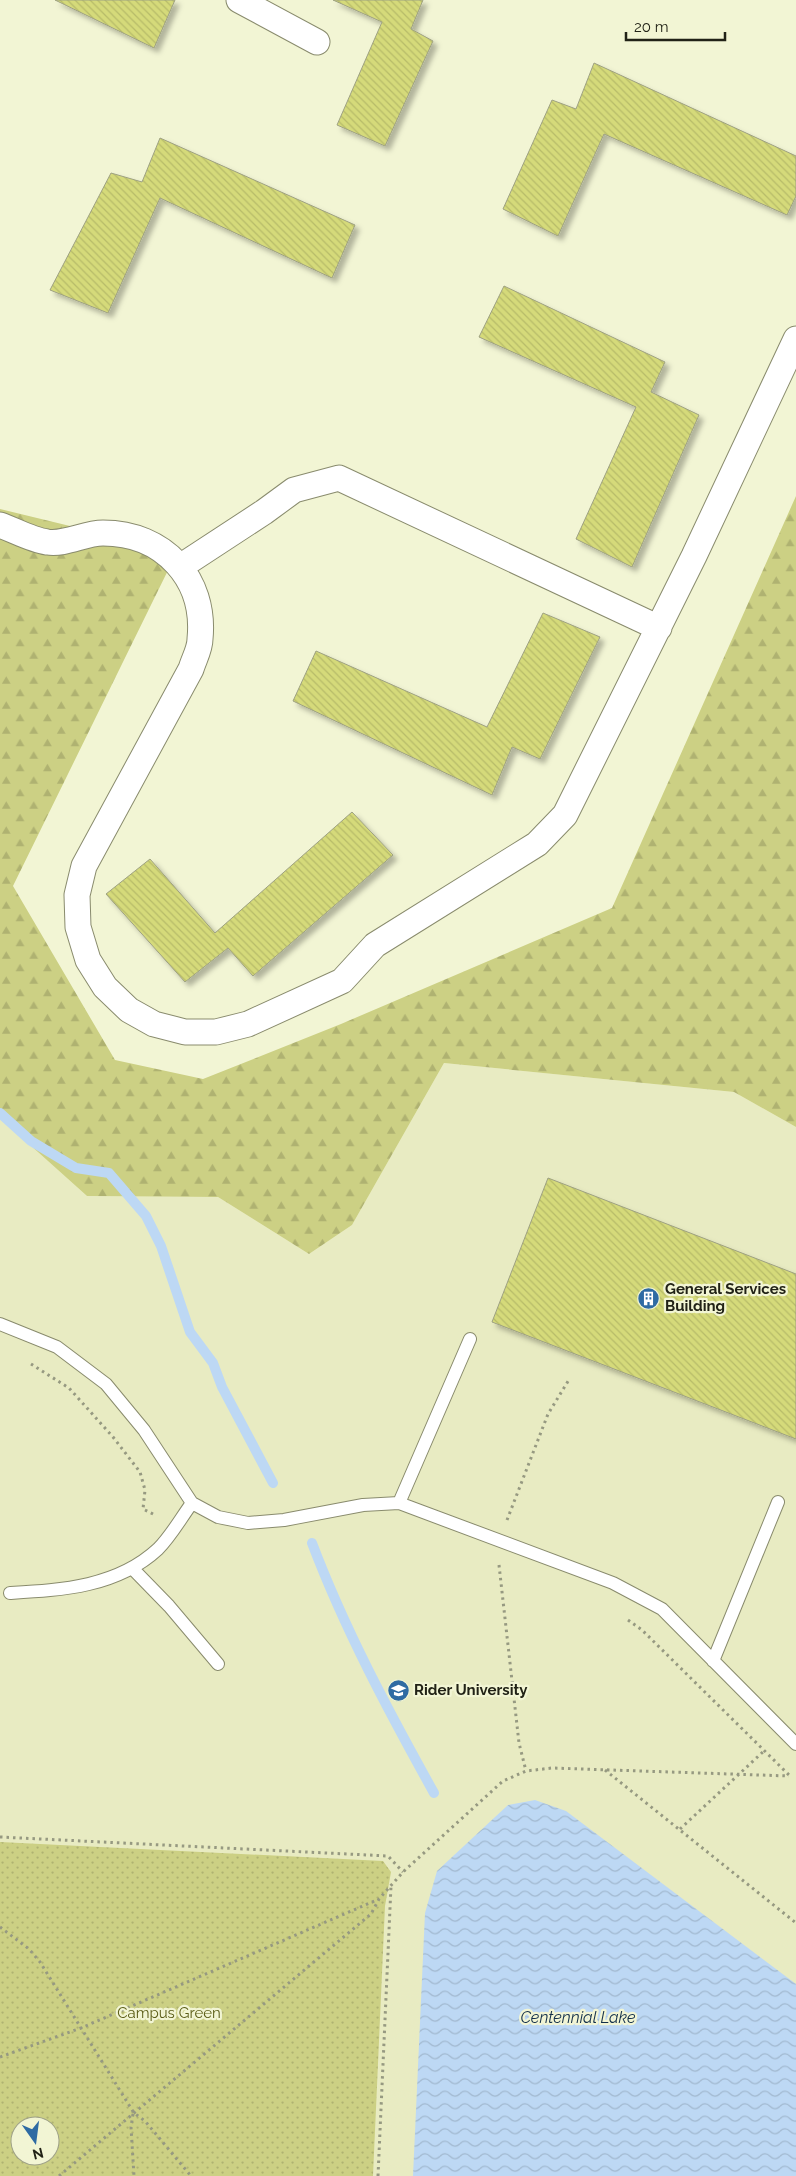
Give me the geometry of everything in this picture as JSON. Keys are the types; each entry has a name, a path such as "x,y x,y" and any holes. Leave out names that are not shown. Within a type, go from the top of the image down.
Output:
{"street":[{"path":"239,0 317,42"},
{"path":"0,524 46,542 66,542 101,533 128,534 154,544 177,562 193,586 200,612 200,641 191,668 84,866 77,896 78,927 88,960 105,987 129,1010 154,1024 185,1032 216,1032 248,1024 342,981 375,945 537,844 566,815 659,628 796,339"},
{"path":"180,567 294,490 339,478 659,628"}],"lane":[{"path":"0,1324 57,1347 106,1384 144,1430 192,1503 218,1517 248,1523 284,1520 363,1505 399,1503 613,1583 662,1610 796,1744"},
{"path":"399,1503 470,1339"},
{"path":"713,1661 778,1502"},
{"path":"10,1593 59,1590 96,1583 132,1568 158,1548 192,1503"},
{"path":"132,1568 169,1606 218,1664"}],"path":[{"path":"28,1362 69,1388 113,1437 140,1472 145,1490 143,1509 176,1525"},
{"path":"507,1520 548,1414 570,1378"},
{"path":"498,1559 519,1743 526,1771"},
{"path":"59,2176 371,1914 380,1899 403,1872 502,1781 526,1771 552,1768 790,1776 642,1630 622,1615"},
{"path":"680,1829 784,1732"},
{"path":"604,1770 796,1923"},
{"path":"0,1837 388,1856 403,1872"},
{"path":"378,2176 391,1885"},
{"path":"0,2057 81,2028 380,1899"},
{"path":"0,1927 29,1950 40,1962 134,2113 144,2121 192,2176"},
{"path":"134,2113 131,2127 134,2176"}],"shaded area":[{"name":"Rider University","path":"444,1063 734,1092 796,1127 796,2176 0,2176 0,1118 87,1196 218,1197 309,1254 352,1225"}],"green space":[{"path":"796,496 796,1127 734,1092 444,1063 352,1225 309,1254 218,1197 87,1196 0,1118 0,509 177,552 13,886 115,1060 203,1079 341,1024 612,908"},
{"name":"Campus Green","path":"0,1842 383,1861 391,1872 385,1906 373,2176 0,2176"}],"water":[{"name":"Centennial Lake","path":"535,1800 566,1811 796,1984 796,2176 413,2176 425,1913 437,1871 508,1805"}],"building":[{"path":"55,0 175,0 154,48"},
{"path":"333,0 423,0 411,29 433,41 385,146 337,125 382,22"},
{"path":"594,63 796,156 796,196 787,215 604,134 558,236 503,209 552,100 576,109"},
{"path":"160,138 355,225 332,278 160,198 108,313 50,290 111,173 142,182"},
{"path":"504,286 665,362 651,392 699,415 632,567 576,539 636,407 479,337"},
{"path":"543,613 600,637 540,759 512,747 492,795 293,701 316,651 487,727"},
{"path":"352,812 393,855 253,976 228,948 185,982 106,894 150,859 215,933"},
{"name":"General Services Building","path":"548,1178 796,1274 796,1439 492,1322"}],"waterway":[{"path":"0,1113 31,1141 76,1168 109,1173 146,1216 161,1246 190,1332 213,1363 222,1387 273,1483"},
{"path":"312,1543 353,1639 434,1793"}],"place":[{"name":"General Services Building","path":"649,1298"},
{"name":"Rider University","path":"398,1690"}]}
